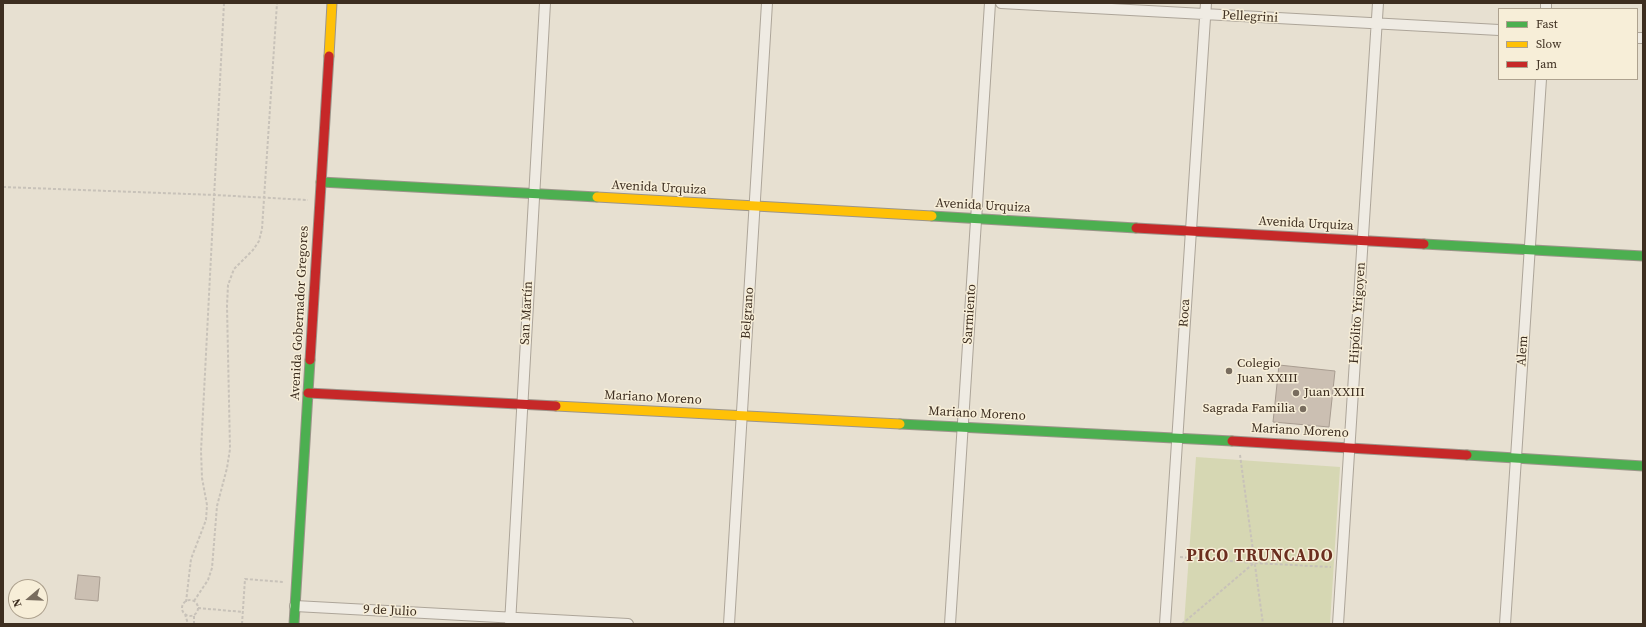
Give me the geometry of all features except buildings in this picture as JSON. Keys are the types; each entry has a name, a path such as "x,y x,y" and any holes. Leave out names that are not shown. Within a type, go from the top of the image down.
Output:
{"street":[{"name":"Avenida Gobernador Gregores","path":"294,624 332,3"},
{"name":"San Martín","path":"510,621 545,3"},
{"name":"Belgrano","path":"729,624 767,3"},
{"name":"Sarmiento","path":"950,624 990,3"},
{"name":"Pellegrini","path":"1001,3 1498,30"},
{"name":"Roca","path":"1165,624 1176,438 1206,3"},
{"name":"Hipólito Yrigoyen","path":"1338,624 1348,447 1378,3"},
{"name":"Alem","path":"1505,624 1541,80"},
{"name":"Avenida Urquiza","path":"321,182 1643,256"},
{"name":"Mariano Moreno","path":"308,393 1348,447 1643,466"},
{"name":"9 de Julio","path":"295,606 510,621 628,624"}],"path":[{"path":"188,624 188,620 182,608 186,602 190,559 206,520 207,505 202,478 201,452 224,3"},
{"path":"194,601 208,580 212,568 217,506 227,468 230,449 227,306 228,285 234,269 253,250 259,241 265,197 278,3"},
{"path":"3,187 214,194 320,200"},
{"path":"1238,441 1263,624"},
{"path":"1170,556 1342,568"},
{"path":"1182,624 1254,563"},
{"path":"242,624 245,579 286,582"},
{"path":"186,602 190,600 194,601"},
{"path":"194,601 198,608"},
{"path":"198,608 242,612"},
{"path":"194,624 194,615 198,608"},
{"path":"184,613 188,616 194,615"}],"green space":[{"path":"1196,457 1340,467 1330,624 1184,624"}],"traffic: fast":[{"path":"321,182 597,197"},
{"path":"932,216 1136,228"},
{"path":"1424,244 1643,256"},
{"path":"294,624 310,360"},
{"path":"900,424 1232,441"},
{"path":"1467,455 1643,466"}],"traffic: slow":[{"path":"329,56 332,3"},
{"path":"597,197 932,216"},
{"path":"556,406 900,424"}],"traffic: jam":[{"path":"310,360 329,56"},
{"path":"1136,228 1424,244"},
{"path":"308,393 556,406"},
{"path":"1232,441 1467,455"}],"place":[{"name":"Colegio Juan XXIII","path":"1229,371"},
{"name":"Juan XXIII","path":"1296,393"},
{"name":"Sagrada Familia","path":"1303,409"}],"district":[{"name":"PICO TRUNCADO","path":"1260,557"}]}
